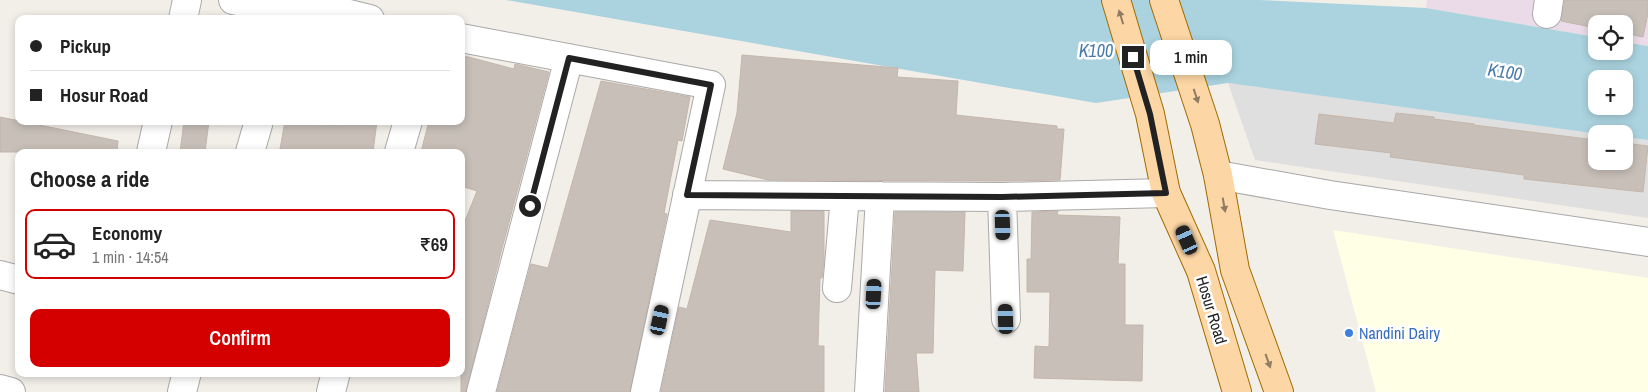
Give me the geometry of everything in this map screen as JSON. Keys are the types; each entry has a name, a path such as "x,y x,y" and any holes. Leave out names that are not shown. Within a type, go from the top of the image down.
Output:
{"main road":[{"name":"Hosur Road","path":"1116,0 1150,114 1166,193 1201,271 1237,392"},
{"name":"Hosur Road","path":"1164,0 1205,124 1218,175 1235,270 1279,392"}],"street":[{"path":"184,15 187,0"},
{"path":"234,0 290,15 345,13 353,15"},
{"path":"465,39 711,85 645,392"},
{"path":"481,392 569,58"},
{"path":"152,149 157,125"},
{"path":"251,149 258,125"},
{"path":"401,149 407,125"},
{"path":"1218,175 1340,196 1648,242"},
{"path":"687,195 1002,197 1166,193"},
{"path":"837,288 845,196"},
{"path":"869,392 880,196"},
{"path":"1002,197 1006,319"},
{"path":"0,275 15,279"},
{"path":"182,392 186,377"},
{"path":"331,392 335,377"},
{"path":"0,388 11,392"}],"shaded area":[{"path":"1427,0 1648,0 1648,46 1633,44 1633,15 1588,15 1588,36 1426,8"},
{"path":"1228,83 1588,132 1588,170 1633,170 1633,138 1648,140 1648,218 1255,160"},
{"path":"1333,230 1648,278 1648,392 1376,392"}],"water":[{"name":"K100","path":"506,0 1259,0 1426,8 1588,36 1588,60 1633,60 1633,44 1648,46 1648,140 1633,138 1633,125 1588,125 1588,132 1228,83 1096,103"}],"building":[{"path":"1565,0 1648,0 1648,13 1643,37 1633,35 1633,15 1588,15 1588,26 1561,21"},
{"path":"742,55 898,68 897,77 958,81 956,115 1057,126 1057,129 1064,129 1060,180 768,180 723,169 737,113"},
{"path":"465,56 514,69 515,64 549,72 466,392 461,392 461,377 465,377 465,221 477,191 465,187 465,149 422,149 428,125 465,125"},
{"path":"601,81 690,97 682,141 678,140 664,213 667,214 630,392 497,392 531,264 548,268"},
{"path":"1396,113 1588,139 1588,170 1633,170 1633,144 1648,146 1643,192 1524,179 1524,175 1390,157 1391,153 1315,144 1319,114 1394,123"},
{"path":"0,117 15,120 15,125 39,125 118,141 117,149 15,149 15,152 0,152"},
{"path":"183,125 208,125 205,149 180,149"},
{"path":"284,125 376,125 373,149 280,149"},
{"path":"791,211 824,211 824,260 822,278 820,278 818,346 824,346 824,392 661,392 679,307 687,309 710,220 791,232"},
{"path":"1058,211 1057,215 1120,217 1118,264 1125,264 1125,325 1143,325 1142,381 1034,378 1035,346 1049,347 1050,292 1027,292 1027,259 1031,259 1032,212"},
{"path":"895,212 965,212 963,271 935,270 933,353 916,353 919,392 885,392"}],"place":[{"name":"Nandini Dairy","path":"1349,333"}],"route":[{"path":"530,206 569,58 711,85 687,195 1002,197 1166,193 1150,114 1133,57"}]}
